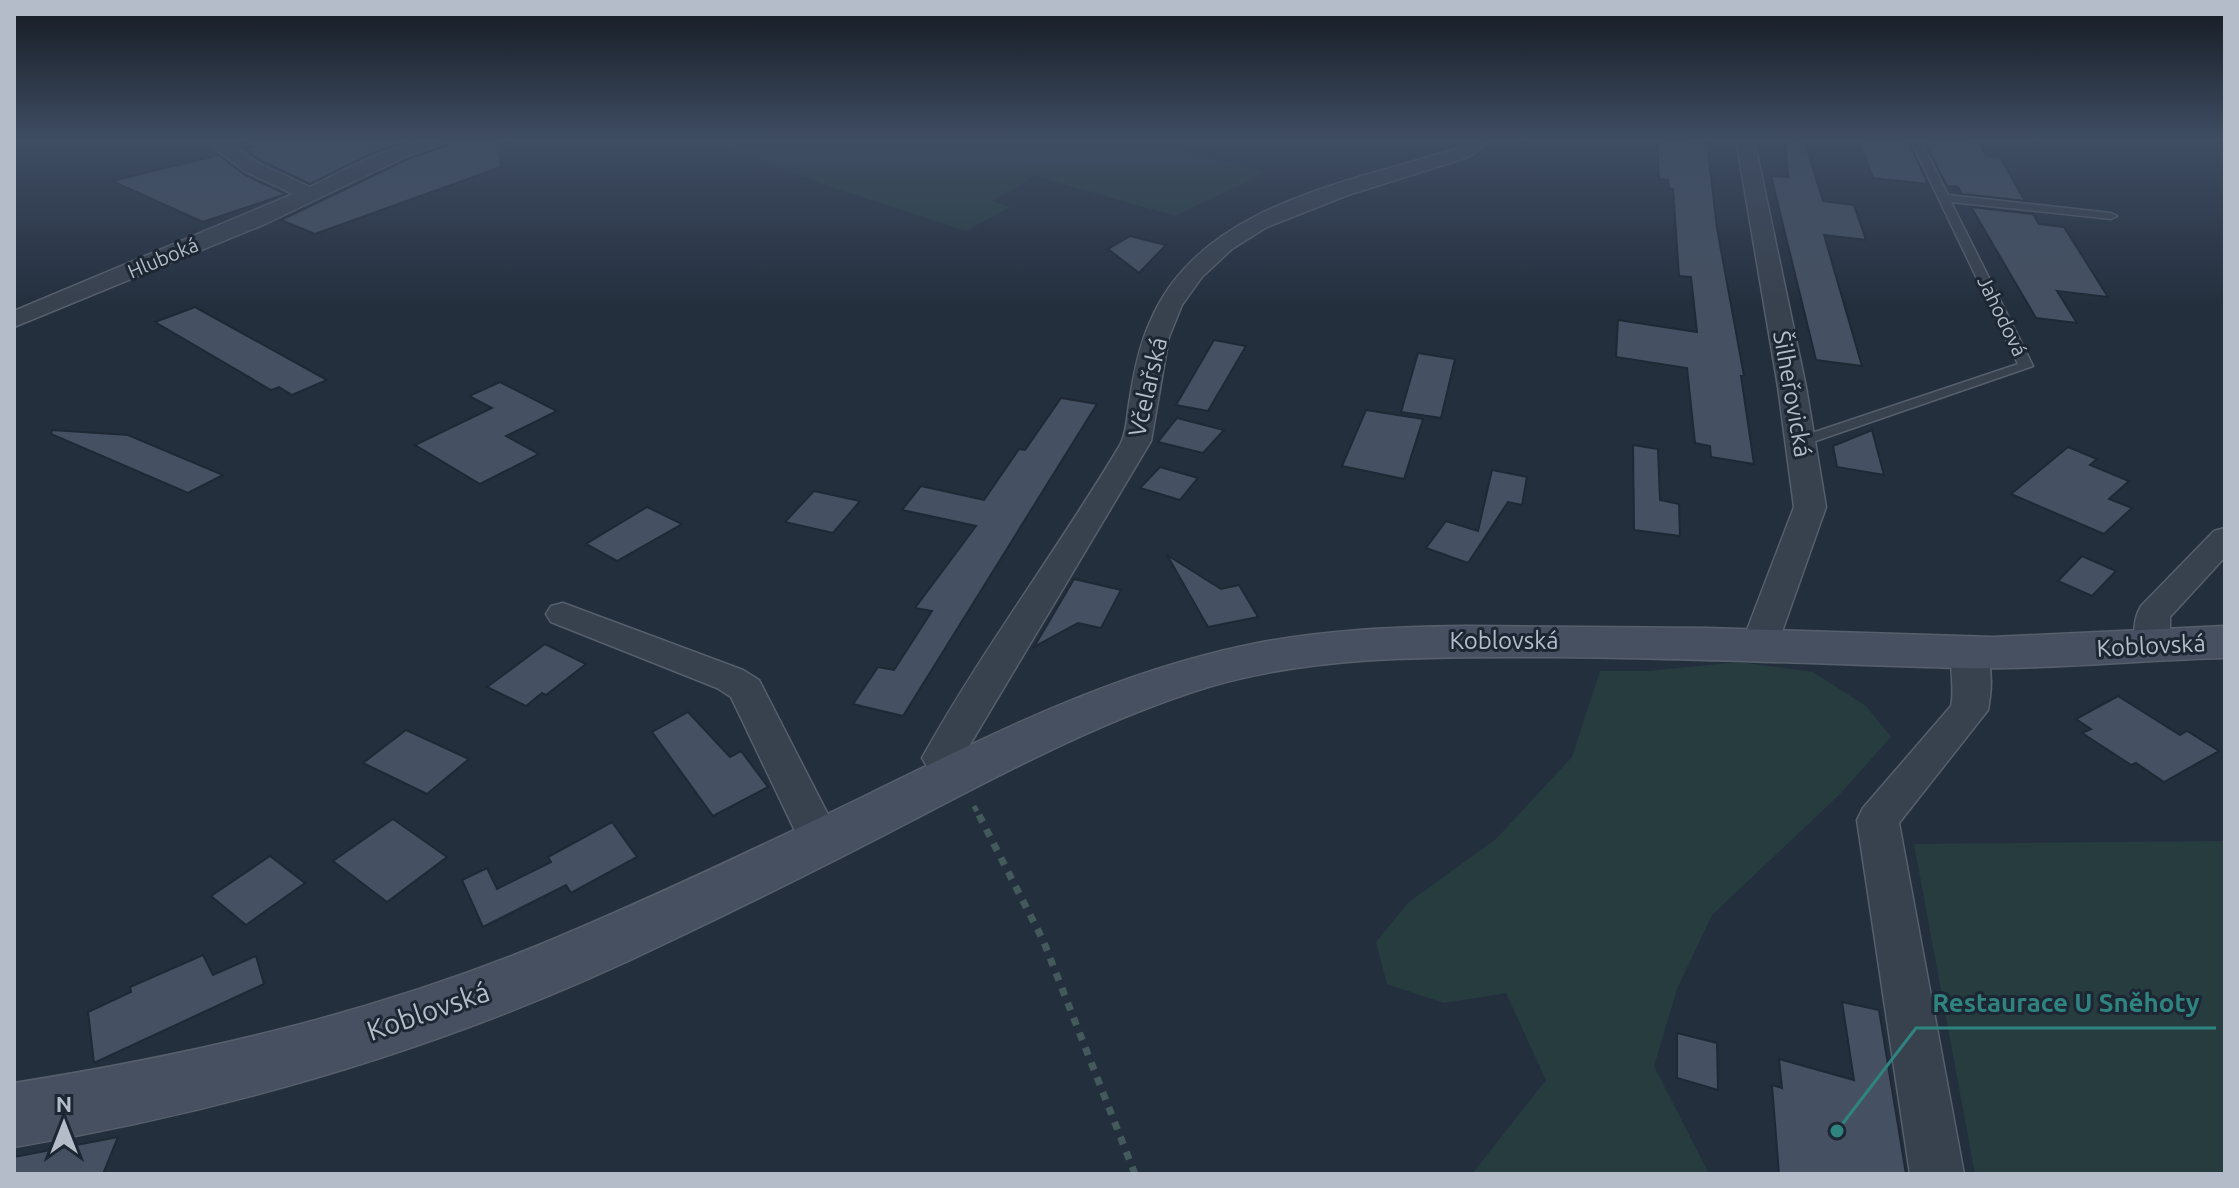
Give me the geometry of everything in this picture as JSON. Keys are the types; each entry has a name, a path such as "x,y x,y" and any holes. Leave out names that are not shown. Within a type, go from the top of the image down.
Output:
{"street":[{"name":"Včelařská","path":"953,776 942,758 1137,441 1145,383 1159,333 1183,282 1201,261 1237,234 1293,209 1337,194"},
{"name":"Šilheřovická","path":"1755,194 1802,441 1810,507 1760,643"},
{"name":"Hluboká","path":"14,320 311,195"},
{"path":"2152,643 2153,614 2225,538"},
{"path":"563,614 730,679 746,689 821,842"},
{"name":"Koblovská","path":"14,1115 160,1087 310,1050 549,968 1118,700 1201,672 1299,652 1431,641 1760,643 1969,652 2082,650 2152,643 2225,642"},
{"path":"1937,1174 1878,820 1969,710 1973,692 1969,652"}],"lane":[{"name":"Jahodová","path":"1802,441 2026,366 1942,194"},
{"path":"1944,198 2111,216"}],"path":[{"path":"953,776 1008,863 1082,1029 1135,1174"}],"green space":[{"path":"854,194 1003,194 992,201 1010,207 966,231"},
{"path":"1100,194 1220,194 1175,216"},
{"path":"1739,662 1813,672 1866,706 1891,737 1839,795 1712,915 1677,989 1654,1066 1709,1174 1472,1174 1546,1080 1506,993 1444,1003 1387,984 1376,942 1409,902 1496,839 1572,757 1600,671 1649,671"},
{"path":"2225,841 2225,1174 1975,1174 1914,844"}],"building":[{"path":"142,194 285,194 203,222"},
{"path":"334,194 425,194 315,234 281,220"},
{"path":"1673,194 1713,194 1744,376 1741,376 1754,464 1711,457 1710,446 1695,443 1687,368 1616,357 1618,320 1697,332 1691,277 1679,276"},
{"path":"1776,194 1821,194 1823,201 1854,205 1866,240 1824,235 1862,366 1816,360"},
{"path":"1966,194 2021,194 2025,201"},
{"path":"1971,207 2033,214 2039,224 2064,227 2108,297 2057,291 2077,323 2036,318"},
{"path":"1130,236 1166,245 1139,273 1108,249"},
{"path":"195,307 327,380 292,395 279,387 271,390 155,322"},
{"path":"1214,340 1246,346 1208,411 1176,405"},
{"path":"1418,353 1455,359 1441,418 1401,412"},
{"path":"500,382 557,411 506,436 539,454 480,484 415,445 492,408 469,396"},
{"path":"1061,398 1097,404 903,716 853,704 878,667 894,670 932,611 915,608 976,526 902,510 921,486 984,500 1019,449 1025,450"},
{"path":"1366,410 1423,419 1404,479 1342,466"},
{"path":"1177,418 1224,430 1203,453 1158,442"},
{"path":"52,430 128,435 223,475 188,493 51,434"},
{"path":"1872,430 1884,475 1837,467 1833,446"},
{"path":"1633,445 1658,449 1660,500 1679,504 1680,536 1634,530"},
{"path":"2068,447 2097,459 2090,465 2129,481 2109,499 2132,508 2104,534 2011,494"},
{"path":"1160,467 1198,478 1180,500 1140,488"},
{"path":"1492,470 1527,477 1522,505 1508,502 1468,563 1426,548 1446,521 1478,531"},
{"path":"814,491 860,501 833,533 785,522"},
{"path":"647,507 682,524 617,561 586,544"},
{"path":"1167,555 1221,589 1239,585 1258,617 1208,627"},
{"path":"2082,556 2116,571 2092,596 2058,581"},
{"path":"1074,579 1121,590 1101,628 1078,623 1034,647"},
{"path":"545,644 586,664 546,695 542,693 526,706 487,687"},
{"path":"2118,696 2180,735 2187,731 2219,751 2164,782 2136,763 2131,765 2082,733 2091,729 2076,719"},
{"path":"688,712 730,757 741,751 768,787 713,816 652,732"},
{"path":"406,730 469,759 427,794 363,763"},
{"path":"393,819 447,857 387,902 333,861"},
{"path":"612,822 637,857 571,893 566,885 483,927 462,880 487,868 497,889 551,862 548,857"},
{"path":"270,856 305,883 246,925 211,896"},
{"path":"203,955 213,975 256,956 264,984 94,1063 88,1012 131,992 130,987"},
{"path":"1842,1002 1879,1010 1906,1174 1779,1174 1772,1085 1782,1088 1779,1059 1854,1080"},
{"path":"1677,1033 1717,1043 1718,1090 1677,1078"},
{"path":"118,1137 103,1174 14,1174 14,1157"}],"place":[{"name":"Restaurace U Sněhoty","path":"1837,1131"}]}
